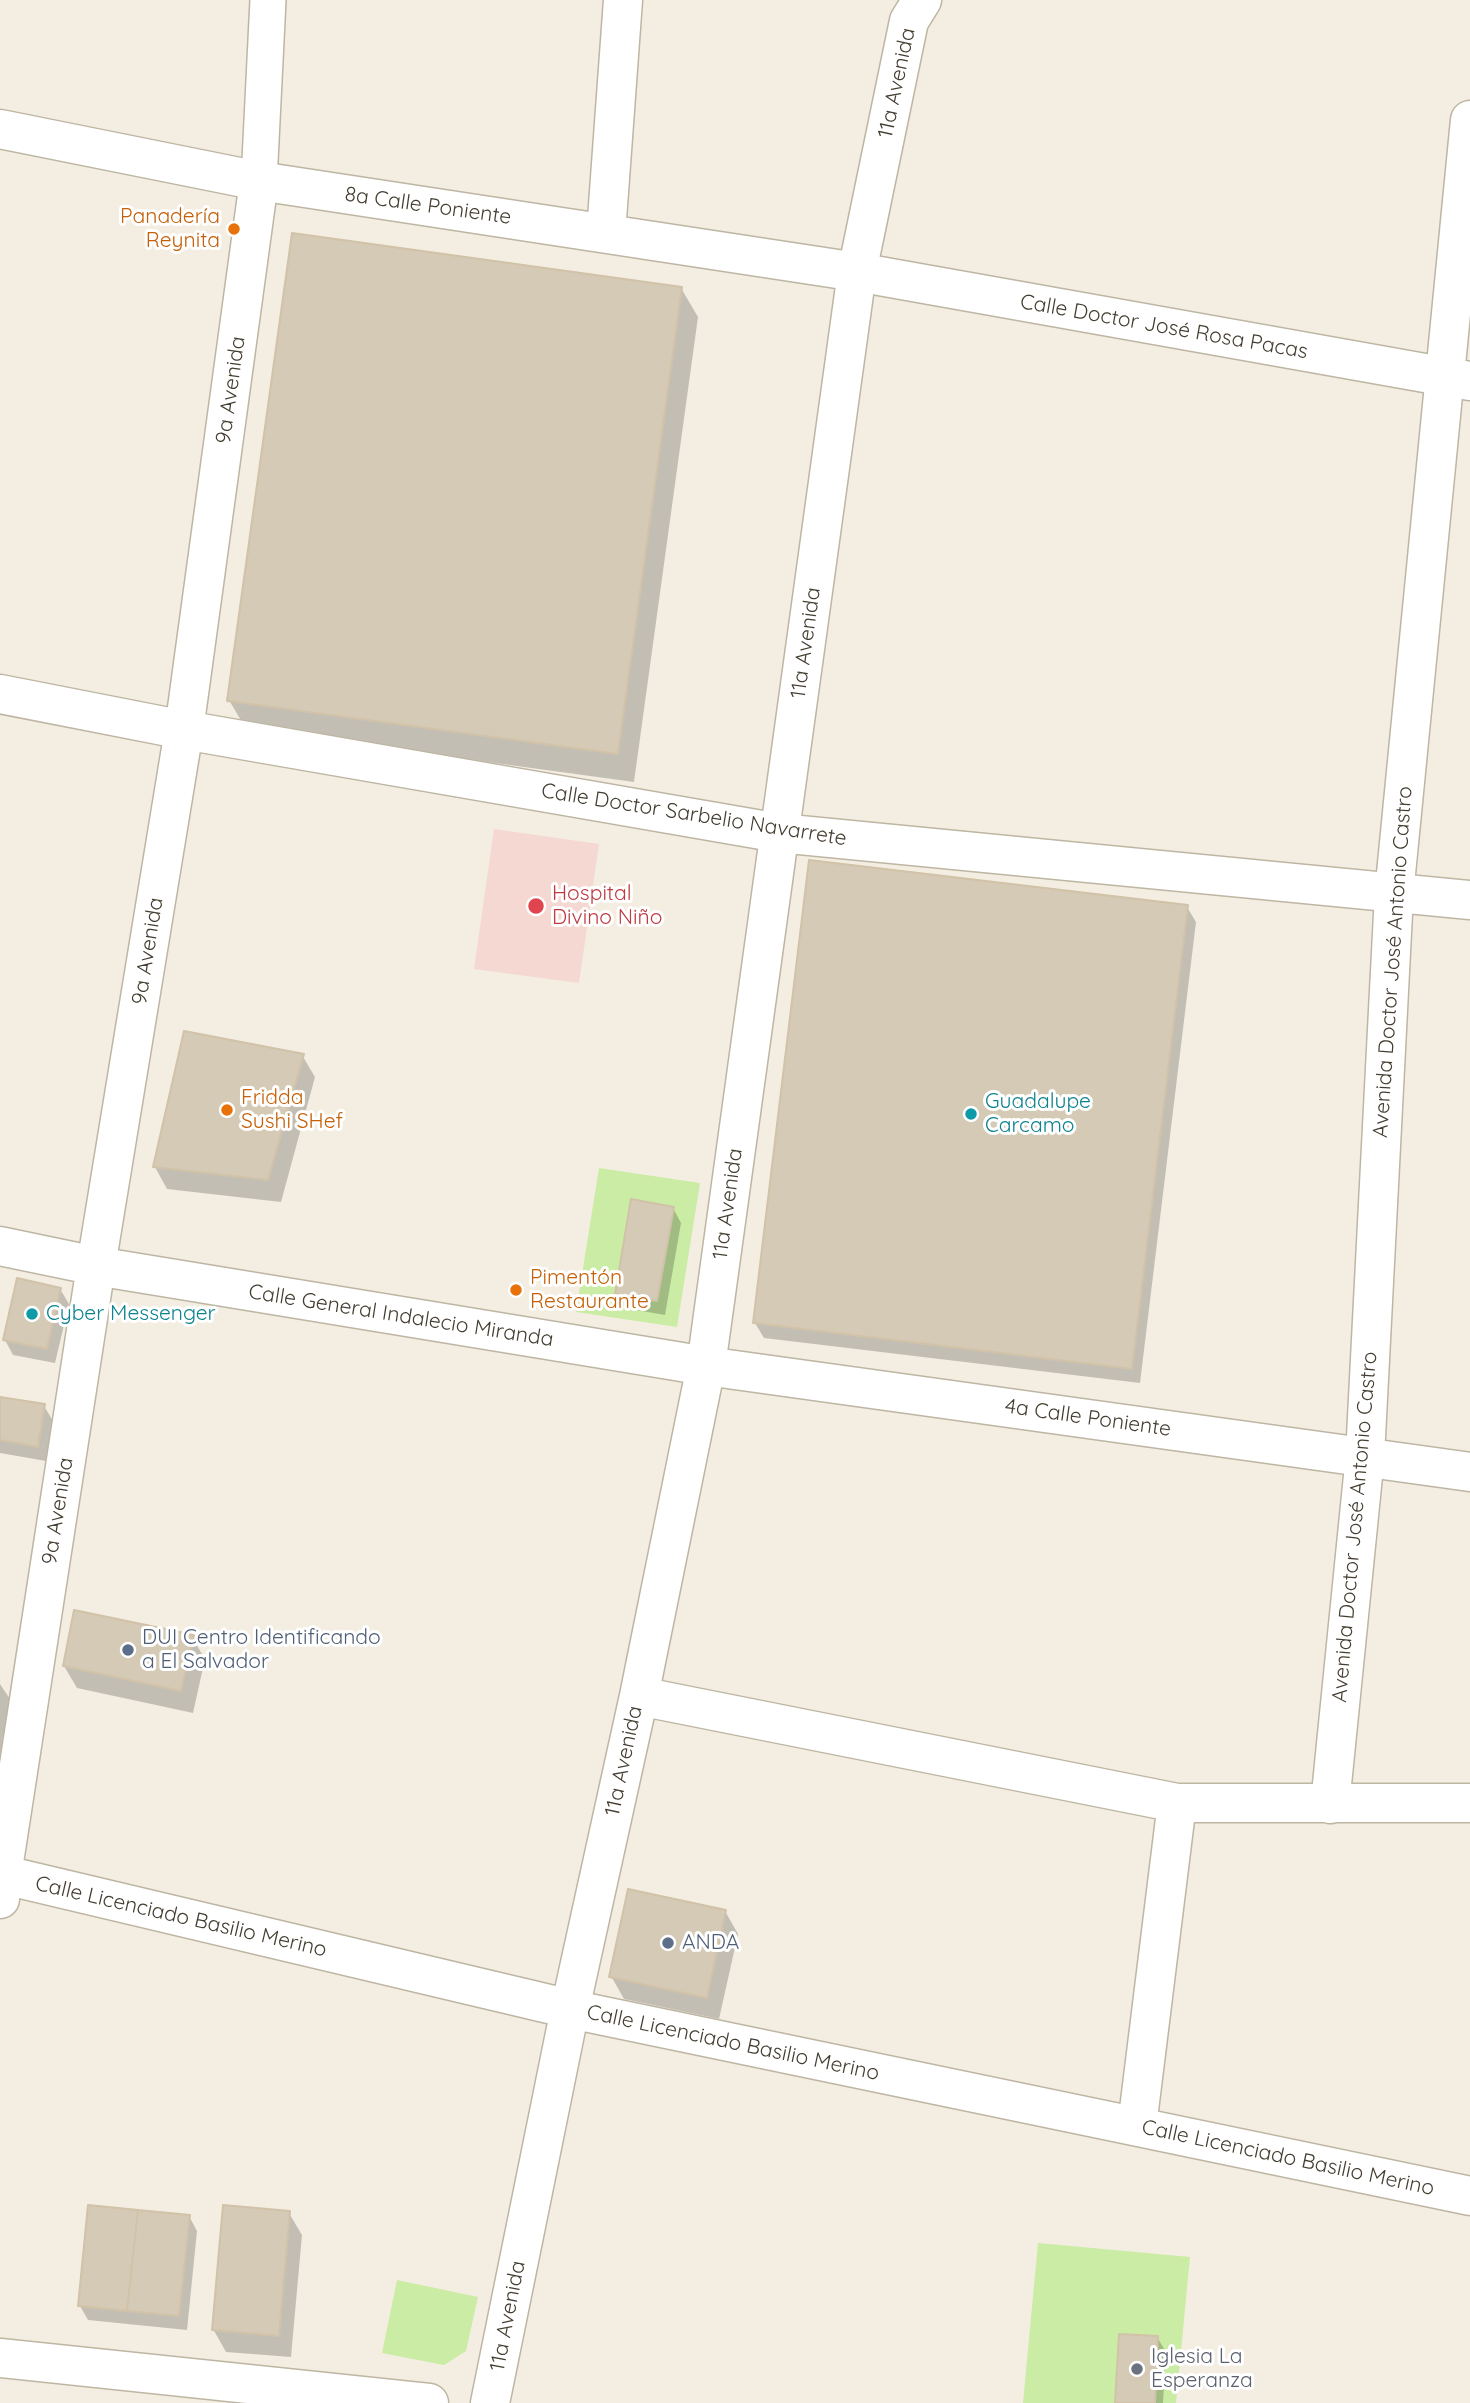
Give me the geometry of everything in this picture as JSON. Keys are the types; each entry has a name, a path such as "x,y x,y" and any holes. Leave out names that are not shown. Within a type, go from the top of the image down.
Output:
{"street":[{"name":"9a Avenida","path":"1,1883 96,1266 184,730 259,181 268,0"},
{"path":"606,233 623,0"},
{"name":"11a Avenida","path":"491,2403 570,2009 639,1696 706,1366 857,272 909,21 922,0"},
{"name":"Avenida Doctor José Antonio Castro","path":"1330,1804 1365,1457 1394,894 1458,379 1470,120"},
{"name":"8a Calle Poniente","path":"0,129 259,181 857,272"},
{"name":"Calle Doctor José Rosa Pacas","path":"857,272 1458,379"},
{"name":"Calle Doctor Sarbelio Navarrete","path":"0,694 184,730 779,833 1470,900"},
{"path":"0,1246 96,1266"},
{"name":"Calle General Indalecio Miranda","path":"96,1266 706,1366"},
{"name":"4a Calle Poniente","path":"706,1366 1470,1472"},
{"path":"639,1696 1177,1803 1470,1803"},
{"path":"1137,2126 1177,1803"},
{"name":"Calle Licenciado Basilio Merino","path":"1,1883 570,2009 1470,2196"},
{"path":"0,2358 429,2403"}],"shaded area":[{"name":"Hospital Divino Niño","path":"494,829 599,844 579,983 474,969"}],"green space":[{"path":"599,1168 700,1183 677,1327 576,1312"},
{"path":"1038,2243 1190,2257 1176,2403 1023,2403"},
{"path":"397,2280 478,2297 466,2351 444,2365 382,2353"}],"building":[{"path":"292,233 682,287 618,754 227,701"},
{"name":"Guadalupe Carcamo","path":"809,860 1188,905 1132,1369 753,1323"},
{"name":"Fridda Sushi SHef","path":"184,1031 304,1054 268,1180 153,1167"},
{"path":"631,1199 674,1207 657,1301 615,1294"},
{"name":"Cyber Messenger","path":"17,1278 61,1288 47,1349 3,1340"},
{"path":"0,1397 45,1404 38,1447 0,1440"},
{"name":"DUI Centro Identificando a El Salvador","path":"74,1610 194,1635 181,1691 63,1666"},
{"name":"ANDA","path":"628,1889 726,1910 707,1998 609,1977"},
{"path":"88,2205 138,2210 127,2311 78,2306"},
{"path":"223,2205 290,2211 279,2336 212,2330"},
{"path":"138,2210 190,2215 179,2316 127,2311"},
{"name":"Iglesia La Esperanza","path":"1119,2334 1158,2336 1155,2403 1115,2403"}],"place":[{"name":"Panadería Reynita","path":"234,229"},
{"name":"Hospital Divino Niño","path":"536,906"},
{"name":"Fridda Sushi SHef","path":"227,1110"},
{"name":"Guadalupe Carcamo","path":"971,1114"},
{"name":"Pimentón Restaurante","path":"516,1290"},
{"name":"Cyber Messenger","path":"32,1314"},
{"name":"DUI Centro Identificando a El Salvador","path":"128,1650"},
{"name":"ANDA","path":"668,1943"},
{"name":"Iglesia La Esperanza","path":"1137,2369"}]}
